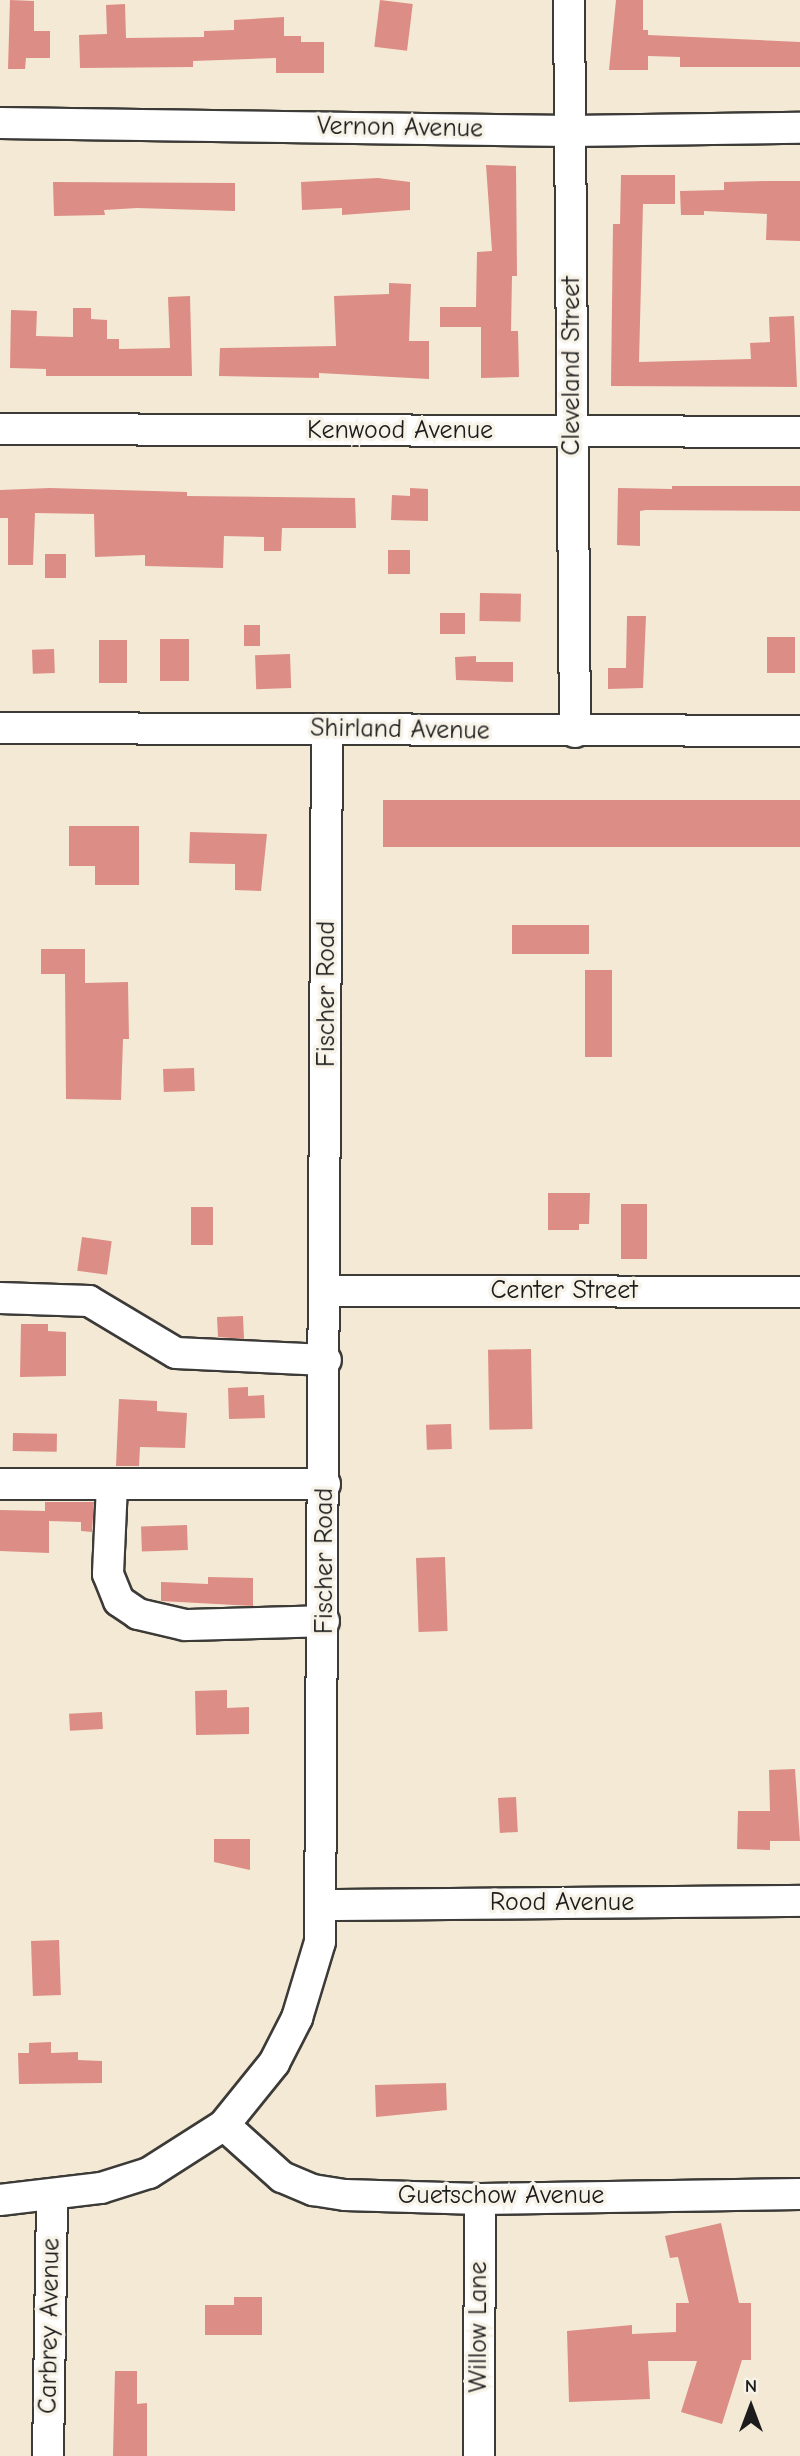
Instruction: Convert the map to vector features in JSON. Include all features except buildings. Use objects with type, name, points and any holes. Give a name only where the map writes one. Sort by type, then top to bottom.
[{"type":"street","name":"Cleveland Street","points":[[569,0],[575,732]]},
{"type":"street","name":"Vernon Avenue","points":[[0,123],[571,131],[800,128]]},
{"type":"street","name":"Kenwood Avenue","points":[[0,429],[800,432]]},
{"type":"street","name":"Shirland Avenue","points":[[0,728],[800,731]]},
{"type":"street","name":"Fischer Road","points":[[0,2200],[52,2196],[149,2173],[224,2125],[274,2063],[297,2018],[320,1942],[324,1905],[327,729]]},
{"type":"street","name":"Center Street","points":[[327,1291],[800,1292]]},
{"type":"street","points":[[0,1298],[89,1301],[176,1353],[326,1360]]},
{"type":"street","points":[[0,1484],[325,1484]]},
{"type":"street","points":[[112,1485],[108,1574],[119,1601],[157,1622],[185,1625],[324,1621]]},
{"type":"street","name":"Rood Avenue","points":[[324,1905],[800,1900]]},
{"type":"street","name":"Guetschow Avenue","points":[[224,2125],[282,2177],[313,2190],[480,2199],[800,2194]]},
{"type":"street","name":"Carbrey Avenue","points":[[48,2456],[52,2196]]},
{"type":"street","name":"Willow Lane","points":[[479,2456],[480,2199]]}]
